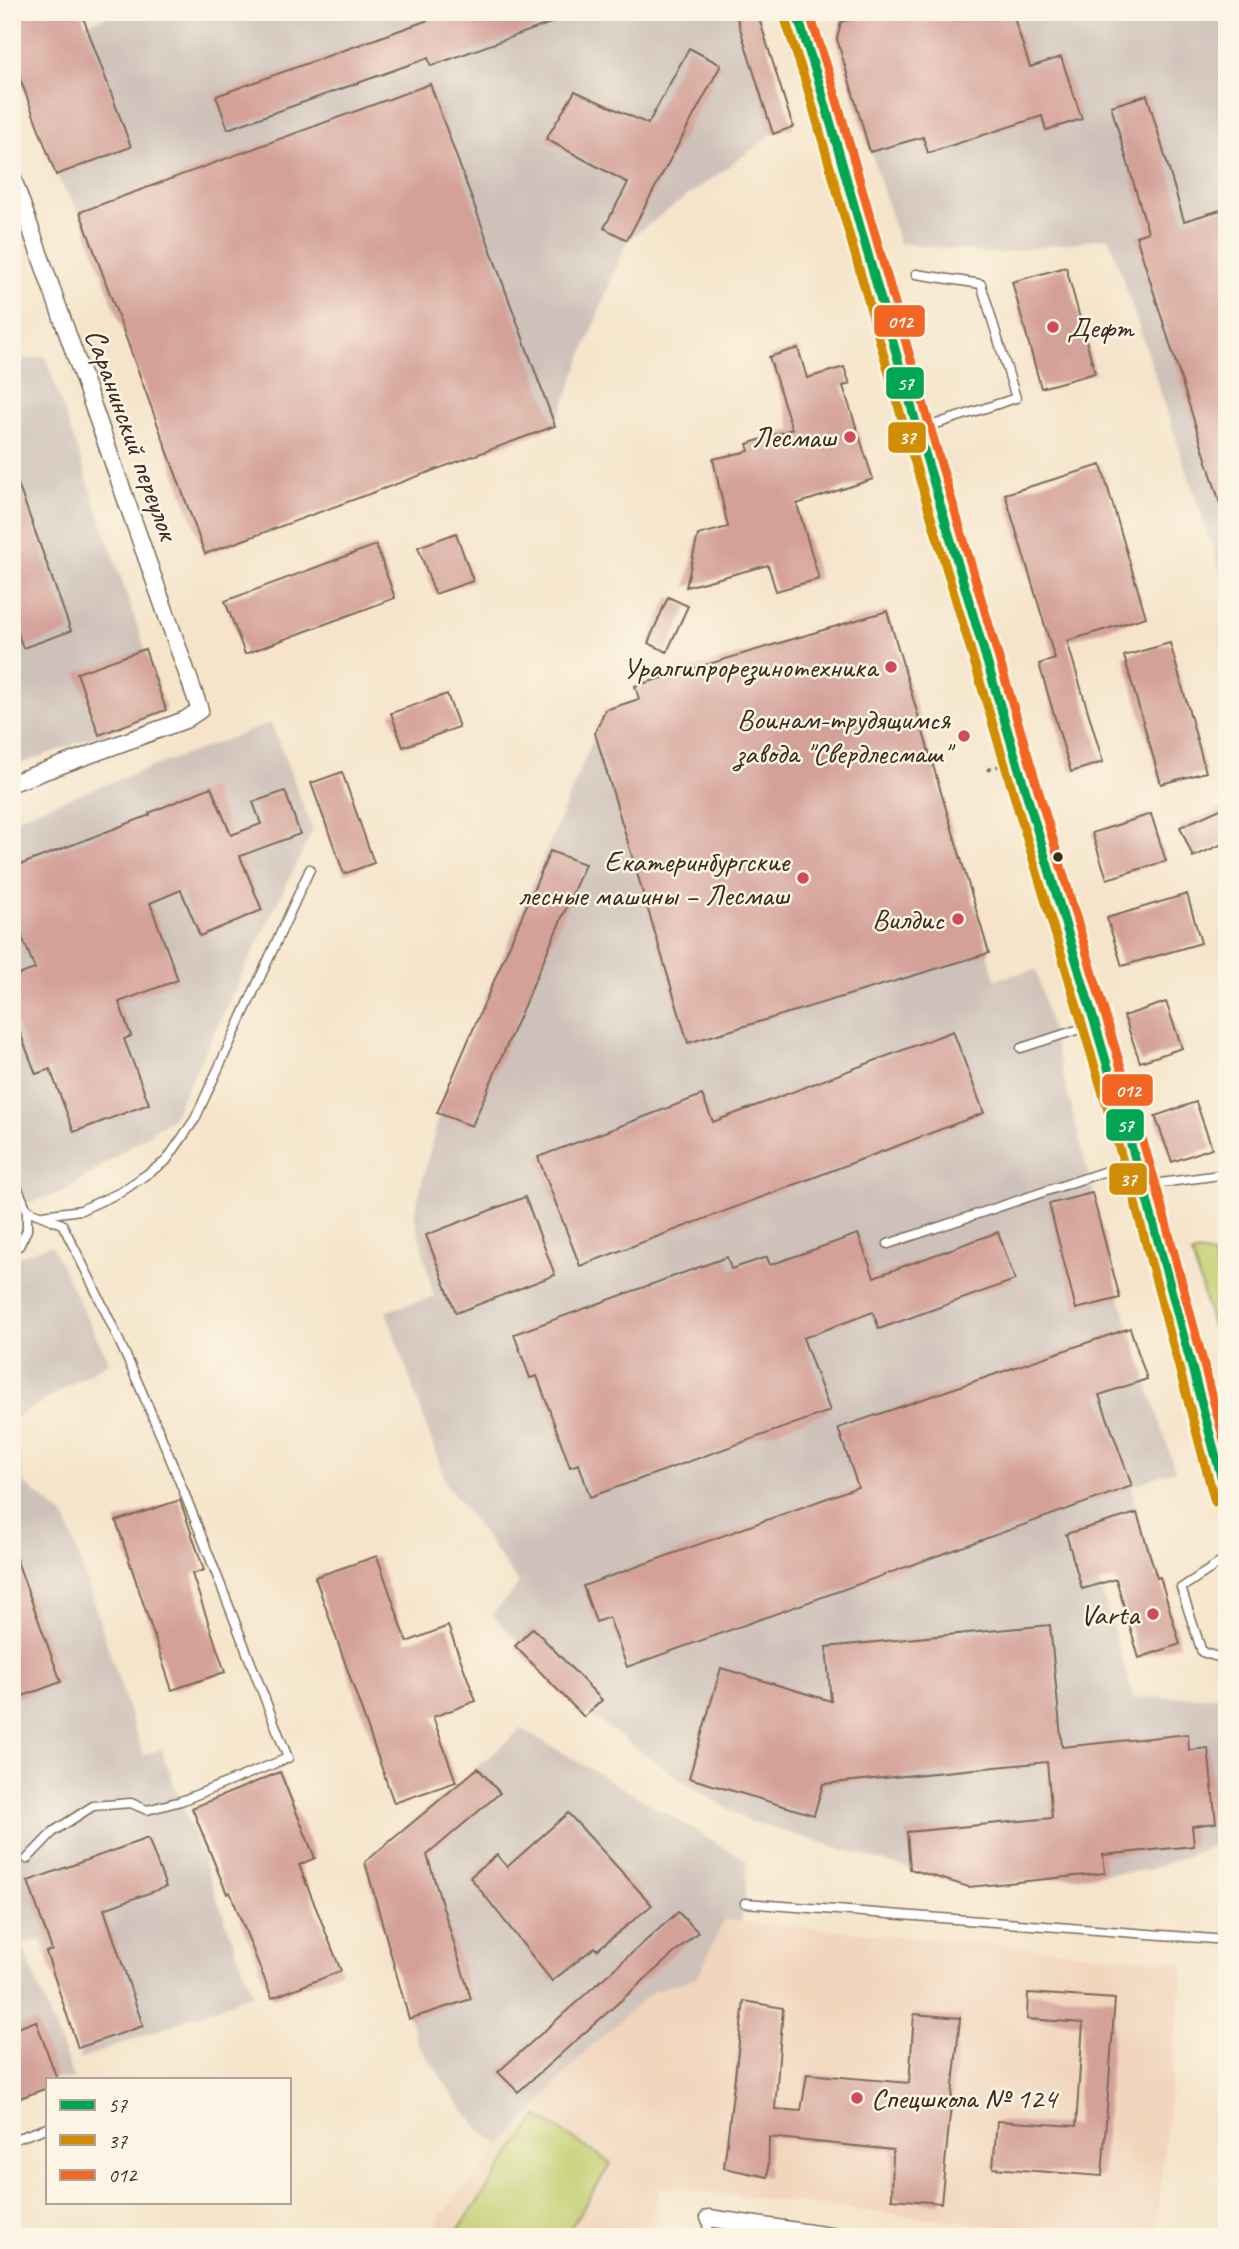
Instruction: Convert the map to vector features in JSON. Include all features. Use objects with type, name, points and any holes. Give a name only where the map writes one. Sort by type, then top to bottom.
[{"type":"main road","points":[[796,12],[1143,1185],[1227,1499]]},
{"type":"street","name":"Саранинский переулок","points":[[12,176],[201,710],[184,720],[12,783]]},
{"type":"street","points":[[709,2218],[837,2237]]},
{"type":"lane","points":[[916,274],[981,284],[1016,398],[918,430]]},
{"type":"lane","points":[[40,1216],[81,1210],[121,1192],[166,1161],[195,1119],[310,869]]},
{"type":"lane","points":[[1021,1048],[1094,1024]]},
{"type":"lane","points":[[888,1244],[1135,1161]]},
{"type":"lane","points":[[1143,1185],[1227,1174]]},
{"type":"lane","points":[[12,1175],[27,1210],[27,1230],[19,1246],[12,1248]]},
{"type":"lane","points":[[27,1210],[62,1224],[80,1259],[158,1428],[288,1758],[181,1801],[147,1810],[131,1803],[93,1806],[54,1831],[27,1858]]},
{"type":"lane","points":[[1227,1558],[1181,1588],[1202,1652],[1227,1660]]},
{"type":"lane","points":[[745,1903],[1227,1940]]},
{"type":"lane","points":[[12,2140],[46,2127]]},
{"type":"lane","points":[[707,2237],[709,2218]]},
{"type":"shaded area","points":[[118,12],[757,12],[773,134],[627,240],[555,426],[205,554],[80,213],[56,175],[12,57],[12,52]]},
{"type":"shaded area","points":[[836,12],[1227,12],[1227,592],[1109,237],[997,254],[899,243],[837,39],[841,22]]},
{"type":"shaded area","points":[[45,356],[166,710],[12,767],[12,361]]},
{"type":"shaded area","points":[[887,611],[995,979],[1036,970],[1120,1298],[1175,1470],[1132,1486],[1137,1513],[1099,1584],[1134,1698],[1215,1696],[1227,1700],[1227,1841],[1149,1870],[969,1887],[746,1820],[683,1781],[579,1707],[492,1614],[519,1583],[447,1485],[386,1311],[434,1297],[414,1214],[443,1099],[605,710],[638,699],[635,686]]},
{"type":"shaded area","points":[[271,723],[313,830],[172,1118],[65,1191],[12,1208],[12,819]]},
{"type":"shaded area","points":[[51,1245],[109,1362],[13,1419],[23,1482],[66,1518],[143,1755],[161,1749],[253,1994],[81,2059],[42,1940],[22,1943],[74,2078],[46,2078],[46,2088],[12,2101],[12,1259]]},
{"type":"shaded area","points":[[522,1729],[747,1861],[745,1903],[741,1922],[724,1920],[698,1977],[653,1991],[588,2049],[501,2146],[481,2130],[457,2101],[417,2042],[365,1862]]},
{"type":"shaded area","name":"Спецшкола № 124","points":[[724,1920],[1184,1962],[1155,2237],[1085,2237],[660,2187],[653,2237],[435,2237],[438,2218],[588,2049],[653,1991],[698,1977]]},
{"type":"green space","points":[[1201,1252],[1212,1255],[1225,1299],[1213,1303],[1218,1315],[1227,1312],[1227,1357],[1221,1358],[1192,1254]]},
{"type":"green space","points":[[538,2116],[611,2163],[565,2237],[453,2237]]},
{"type":"building","points":[[12,12],[81,12],[131,147],[56,175],[12,57]]},
{"type":"building","points":[[429,12],[576,14],[431,66],[428,58],[228,129],[216,96],[431,19]]},
{"type":"building","points":[[735,12],[757,12],[793,127],[773,134]]},
{"type":"building","points":[[874,12],[1012,12],[1030,67],[1061,57],[1082,119],[1046,130],[1042,116],[928,153],[923,137],[870,152],[837,39],[841,22]]},
{"type":"building","points":[[689,48],[721,65],[627,240],[604,228],[628,183],[546,139],[575,91],[648,124]]},
{"type":"building","points":[[430,84],[555,426],[205,554],[80,212]]},
{"type":"building","points":[[1147,95],[1184,221],[1227,208],[1227,516],[1224,516],[1136,236],[1148,232],[1111,106]]},
{"type":"building","name":"Дефт","points":[[1066,267],[1095,373],[1041,388],[1012,282]]},
{"type":"building","points":[[798,348],[807,378],[844,367],[850,384],[843,386],[873,479],[797,504],[819,579],[776,591],[768,565],[686,587],[698,535],[728,527],[713,459],[749,451],[747,444],[792,429],[769,357]]},
{"type":"building","points":[[1101,465],[1146,617],[1067,641],[1103,762],[1071,772],[1039,664],[1055,659],[1005,494]]},
{"type":"building","points":[[12,473],[71,631],[23,648],[12,617]]},
{"type":"building","points":[[456,533],[473,581],[435,594],[418,547]]},
{"type":"building","points":[[376,545],[395,598],[245,654],[225,601]]},
{"type":"building","points":[[668,597],[688,606],[667,652],[648,643]]},
{"type":"building","name":"Екатеринбургские лесные машины – Лесмаш","points":[[887,611],[989,953],[688,1043],[595,733],[605,710],[639,699],[635,686]]},
{"type":"building","points":[[1170,643],[1206,772],[1161,784],[1124,656]]},
{"type":"building","points":[[145,649],[166,710],[99,735],[77,673]]},
{"type":"building","points":[[447,694],[459,727],[403,747],[391,713]]},
{"type":"building","points":[[342,772],[374,863],[344,874],[311,783]]},
{"type":"building","points":[[211,787],[231,835],[261,824],[253,802],[285,791],[300,834],[240,856],[262,910],[200,936],[181,890],[150,903],[178,980],[119,1002],[131,1036],[124,1039],[149,1104],[74,1132],[50,1069],[36,1074],[12,1012],[12,977],[35,969],[12,911],[12,868],[150,815],[149,813]]},
{"type":"building","points":[[1227,806],[1227,842],[1193,857],[1180,827]]},
{"type":"building","points":[[1151,814],[1166,861],[1107,879],[1092,833]]},
{"type":"building","points":[[550,851],[585,864],[472,1126],[437,1113]]},
{"type":"building","points":[[1187,894],[1201,943],[1122,966],[1107,918]]},
{"type":"building","points":[[1166,1002],[1182,1048],[1140,1062],[1124,1016]]},
{"type":"building","points":[[953,1031],[984,1113],[580,1266],[538,1157],[702,1095],[713,1122]]},
{"type":"building","points":[[1196,1102],[1212,1148],[1172,1162],[1155,1116]]},
{"type":"building","points":[[1092,1193],[1120,1298],[1076,1309],[1049,1204]]},
{"type":"building","points":[[525,1197],[555,1275],[456,1313],[426,1235]]},
{"type":"building","points":[[998,1232],[1015,1280],[879,1329],[873,1312],[803,1338],[830,1411],[590,1497],[579,1464],[570,1467],[537,1376],[530,1378],[514,1334],[727,1257],[731,1269],[767,1257],[770,1265],[858,1234],[874,1277]]},
{"type":"building","points":[[1130,1328],[1147,1379],[1099,1395],[1132,1486],[627,1667],[609,1617],[596,1622],[583,1586],[858,1487],[838,1428]]},
{"type":"building","points":[[180,1500],[204,1570],[192,1574],[225,1672],[172,1690],[116,1521]]},
{"type":"building","points":[[1137,1513],[1180,1644],[1139,1658],[1116,1579],[1082,1589],[1066,1534]]},
{"type":"building","points":[[12,1553],[61,1682],[12,1700]]},
{"type":"building","points":[[377,1556],[407,1642],[448,1626],[476,1701],[433,1717],[456,1782],[394,1803],[315,1577]]},
{"type":"building","points":[[1050,1625],[1062,1747],[1188,1734],[1189,1750],[1208,1748],[1216,1823],[1192,1826],[1194,1846],[1103,1855],[1105,1873],[969,1887],[910,1869],[907,1832],[1052,1818],[1047,1762],[823,1784],[814,1815],[689,1778],[721,1668],[831,1701],[826,1647]]},
{"type":"building","points":[[533,1628],[602,1700],[584,1717],[515,1646]]},
{"type":"building","points":[[478,1768],[500,1793],[427,1855],[471,1999],[409,2019],[365,1862]]},
{"type":"building","points":[[280,1772],[315,1858],[299,1865],[341,1971],[272,1998],[230,1892],[227,1894],[192,1808]]},
{"type":"building","points":[[568,1813],[652,1905],[597,1950],[595,1947],[552,1981],[470,1877],[497,1855],[507,1867]]},
{"type":"building","points":[[148,1838],[166,1887],[104,1909],[143,2026],[78,2048],[46,1952],[52,1950],[28,1881]]},
{"type":"building","points":[[678,1912],[698,1932],[518,2092],[498,2072]]},
{"type":"building","points":[[1028,1993],[1115,1999],[1102,2176],[993,2168],[997,2121],[1076,2126],[1083,2023],[1027,2019]]},
{"type":"building","points":[[744,2001],[783,2008],[775,2109],[801,2111],[807,2074],[909,2083],[914,2014],[960,2018],[941,2203],[892,2199],[893,2150],[769,2137],[768,2177],[724,2168]]},
{"type":"building","points":[[36,2021],[57,2078],[46,2078],[46,2088],[12,2101],[12,2030]]},
{"type":"transit line","name":"57","points":[[796,12],[1143,1185],[1227,1498]]},
{"type":"transit line","name":"012","points":[[809,12],[1155,1182],[1227,1451]]},
{"type":"transit line","name":"37","points":[[784,16],[1131,1188],[1215,1502]]},
{"type":"place","name":"Дефт","points":[[1053,327]]},
{"type":"place","name":"Лесмаш","points":[[850,437]]},
{"type":"place","name":"Уралгипрорезинотехника","points":[[891,667]]},
{"type":"place","name":"Воинам-трудящимся завода \"Свердлесмаш\"","points":[[964,736]]},
{"type":"place","name":"Екатеринбургские лесные машины – Лесмаш","points":[[803,878]]},
{"type":"place","name":"Вилдис","points":[[958,919]]},
{"type":"place","name":"Varta","points":[[1153,1614]]},
{"type":"place","name":"Спецшкола № 124","points":[[857,2098]]}]
